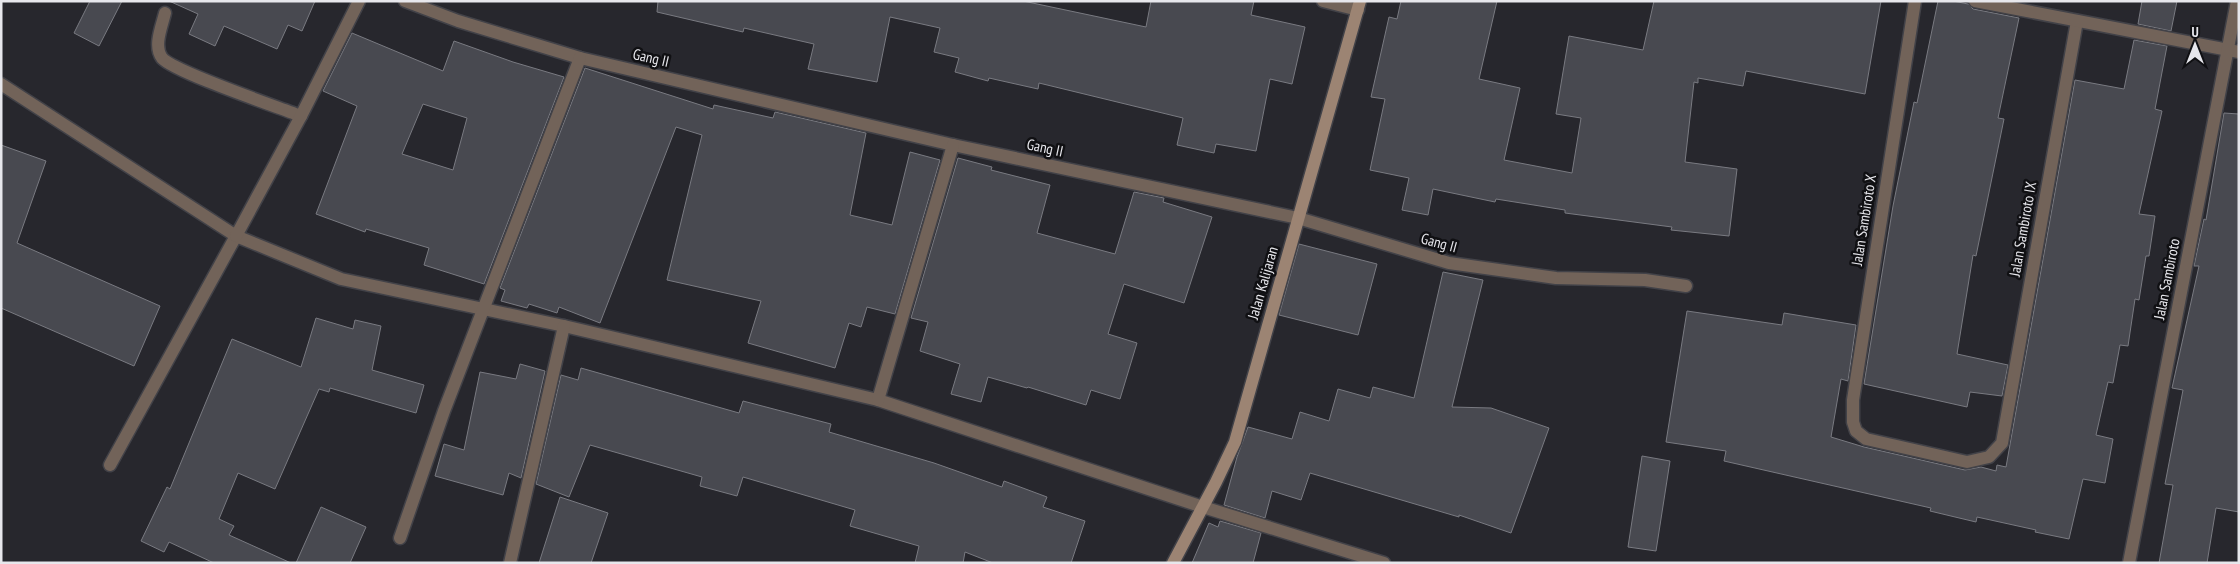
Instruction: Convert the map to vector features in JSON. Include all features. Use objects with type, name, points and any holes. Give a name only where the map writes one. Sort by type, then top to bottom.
[{"type":"street","points":[[110,465],[301,116],[359,1]]},
{"type":"street","name":"Gang II","points":[[405,1],[458,21],[580,58],[953,145],[1298,218],[1449,263],[1556,278],[1645,280],[1686,286]]},
{"type":"street","points":[[1324,1],[1359,6]]},
{"type":"street","name":"Jalan Sambiroto X","points":[[1916,1],[1853,400],[1853,422],[1856,430],[1866,439],[1967,462],[1989,458],[2002,443]]},
{"type":"street","points":[[1975,1],[2234,51]]},
{"type":"street","name":"Jalan Sambiroto","points":[[2129,563],[2234,51],[2237,1]]},
{"type":"street","name":"Jalan Kalijaran","points":[[1173,563],[1235,442],[1359,6]]},
{"type":"street","points":[[166,13],[158,46],[163,58],[184,71],[301,116]]},
{"type":"street","name":"Jalan Sambiroto IX","points":[[2002,443],[2077,21]]},
{"type":"street","points":[[400,538],[444,411],[580,58]]},
{"type":"street","points":[[1,84],[236,236],[341,279],[564,326],[878,400],[1203,507],[1384,563]]},
{"type":"street","points":[[878,400],[953,145]]},
{"type":"street","points":[[510,563],[564,326]]},
{"type":"building","points":[[90,1],[122,1],[99,46],[74,33]]},
{"type":"building","points":[[169,1],[315,1],[302,31],[288,25],[277,49],[224,26],[215,46],[189,34],[198,14]]},
{"type":"building","points":[[658,1],[1023,1],[1146,27],[1151,1],[1254,1],[1251,15],[1305,27],[1292,84],[1270,79],[1256,151],[1216,144],[1214,153],[1177,145],[1183,118],[1039,83],[1038,89],[989,78],[988,81],[955,72],[959,58],[934,52],[940,28],[890,17],[877,82],[808,69],[814,44],[744,28],[743,32],[657,12]]},
{"type":"building","points":[[1401,1],[1497,1],[1479,79],[1520,88],[1504,160],[1572,173],[1581,118],[1556,114],[1569,36],[1643,50],[1654,1],[1881,1],[1865,94],[1746,71],[1743,86],[1698,78],[1698,83],[1694,82],[1685,162],[1737,169],[1729,236],[1671,230],[1672,227],[1565,213],[1565,210],[1496,199],[1495,202],[1433,189],[1428,215],[1402,210],[1409,178],[1370,170],[1385,99],[1371,97],[1389,17],[1397,19]]},
{"type":"building","points":[[1938,1],[1968,4],[1973,9],[2019,18],[1998,118],[2004,119],[1976,256],[1973,255],[1957,354],[2008,365],[2002,396],[1970,392],[1967,407],[1864,384],[1893,206],[1914,102],[1917,103]]},
{"type":"building","points":[[2142,1],[2177,1],[2171,31],[2138,24]]},
{"type":"building","points":[[352,33],[443,71],[454,41],[513,62],[564,77],[484,284],[424,265],[429,248],[366,229],[365,232],[316,214],[357,106],[323,91]],"holes":[[[423,104],[467,118],[453,170],[402,154]]]},
{"type":"building","points":[[2134,40],[2167,46],[2155,109],[2162,111],[2139,214],[2155,216],[2149,256],[2146,256],[2139,300],[2135,299],[2128,346],[2120,345],[2113,383],[2108,382],[2096,435],[2113,439],[2105,483],[2083,479],[2069,539],[1977,517],[1976,522],[1930,511],[1931,508],[1724,461],[1726,451],[1666,442],[1687,311],[1782,325],[1784,313],[1856,325],[1848,381],[1841,379],[1831,437],[1864,447],[1965,470],[1981,467],[1996,471],[1997,465],[2006,467],[2075,80],[2124,89]]},
{"type":"building","points":[[585,68],[713,109],[714,105],[773,118],[775,112],[866,133],[850,215],[892,225],[910,152],[940,160],[895,314],[867,307],[861,327],[849,323],[835,368],[748,343],[761,301],[667,280],[702,135],[676,127],[600,323],[559,307],[557,313],[529,304],[527,308],[501,301],[505,290],[500,288]]},
{"type":"building","points":[[2224,113],[2239,114],[2239,512],[2216,508],[2207,563],[2159,563],[2173,485],[2165,484],[2183,390],[2172,388],[2199,266],[2194,266],[2204,219],[2206,220]]},
{"type":"building","points":[[1,145],[46,161],[17,243],[160,306],[134,366],[1,308]]},
{"type":"building","points":[[958,158],[992,167],[991,170],[1050,185],[1037,233],[1115,254],[1134,192],[1164,198],[1163,202],[1212,217],[1184,303],[1124,284],[1108,334],[1137,343],[1120,399],[1091,390],[1086,405],[988,377],[981,402],[951,394],[960,364],[920,351],[928,322],[911,318]]},
{"type":"building","points":[[1299,244],[1377,264],[1358,335],[1279,315]]},
{"type":"building","points":[[1443,272],[1483,280],[1452,407],[1491,408],[1549,428],[1511,533],[1459,515],[1459,517],[1310,473],[1301,500],[1272,491],[1265,518],[1224,505],[1237,457],[1248,427],[1292,439],[1300,412],[1329,421],[1338,389],[1370,398],[1373,387],[1414,398]]},
{"type":"building","points":[[316,318],[353,329],[355,320],[381,326],[372,370],[424,385],[416,413],[330,388],[329,392],[319,389],[275,489],[238,473],[219,519],[234,526],[229,535],[291,563],[214,563],[169,542],[164,552],[141,541],[167,487],[170,489],[232,339],[301,367]]},
{"type":"building","points":[[520,364],[545,371],[521,478],[509,473],[503,495],[435,476],[444,444],[464,450],[480,372],[516,379]]},
{"type":"building","points":[[581,368],[739,413],[743,401],[831,424],[829,432],[934,463],[1002,487],[1004,481],[1047,497],[1043,507],[1085,521],[1071,563],[993,563],[965,552],[963,563],[915,563],[919,546],[850,526],[855,510],[743,477],[737,496],[700,486],[702,477],[590,445],[569,497],[536,484],[561,375],[578,380]]},
{"type":"building","points":[[1642,456],[1670,461],[1656,551],[1628,547]]},
{"type":"building","points":[[560,497],[608,513],[591,563],[539,563]]},
{"type":"building","points":[[321,507],[366,527],[350,563],[296,563]]},
{"type":"building","points":[[1220,521],[1261,533],[1253,563],[1192,563],[1209,523],[1218,527]]}]
